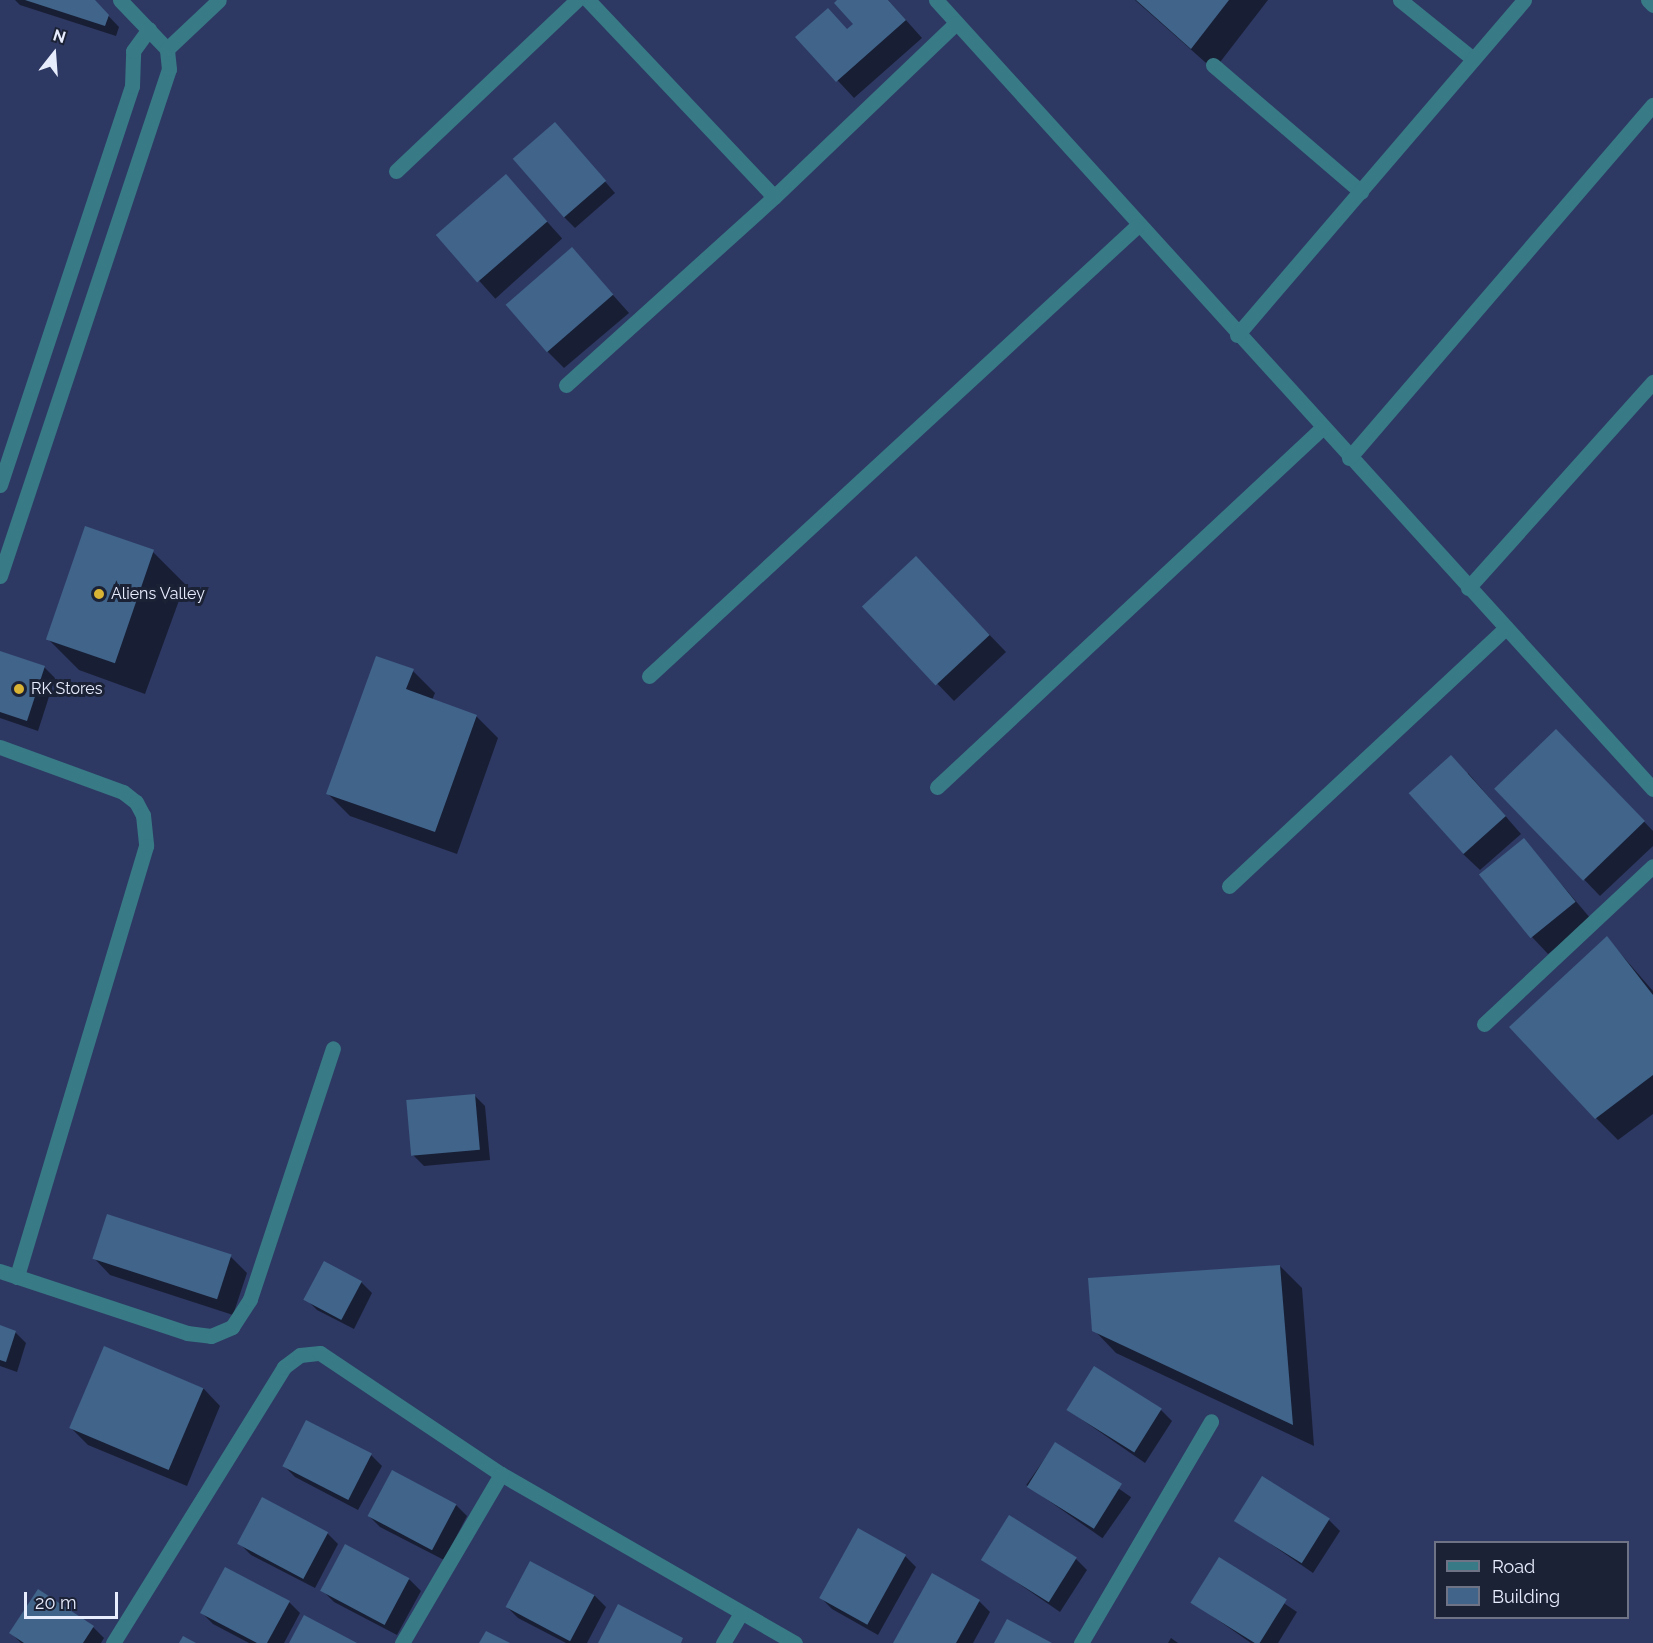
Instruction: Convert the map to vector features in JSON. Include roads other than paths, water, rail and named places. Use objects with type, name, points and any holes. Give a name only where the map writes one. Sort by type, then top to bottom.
[{"type":"street","points":[[0,576],[159,90],[169,69],[168,49],[120,0]]},
{"type":"street","points":[[168,49],[219,0]]},
{"type":"street","points":[[396,171],[577,0]]},
{"type":"street","points":[[588,0],[774,197]]},
{"type":"street","points":[[936,0],[1137,226],[1653,789]]},
{"type":"street","points":[[1400,0],[1473,59]]},
{"type":"street","points":[[1237,336],[1524,0]]},
{"type":"street","points":[[1648,0],[1653,5]]},
{"type":"street","points":[[566,385],[774,197],[956,23]]},
{"type":"street","points":[[0,485],[132,86],[133,51],[149,29]]},
{"type":"street","points":[[1213,65],[1361,192]]},
{"type":"street","points":[[132,86],[159,90]]},
{"type":"street","points":[[1349,458],[1653,105]]},
{"type":"street","points":[[649,676],[1137,226]]},
{"type":"street","points":[[1468,588],[1653,382]]},
{"type":"street","points":[[937,787],[1322,428]]},
{"type":"street","points":[[1229,886],[1505,629]]},
{"type":"street","points":[[0,747],[123,792],[136,802],[143,815],[146,846],[17,1277]]},
{"type":"street","points":[[1484,1024],[1653,866]]},
{"type":"street","points":[[0,1271],[186,1333],[211,1336],[232,1327],[250,1299],[333,1048]]},
{"type":"street","points":[[113,1643],[284,1367],[300,1355],[320,1353],[337,1362],[501,1474],[795,1643]]},
{"type":"street","points":[[1081,1643],[1211,1421]]},
{"type":"street","points":[[402,1643],[501,1474]]},
{"type":"street","points":[[723,1643],[741,1613]]},
{"type":"place","name":"Aliens Valley","points":[[99,594]]},
{"type":"place","name":"RK Stores","points":[[19,689]]}]
